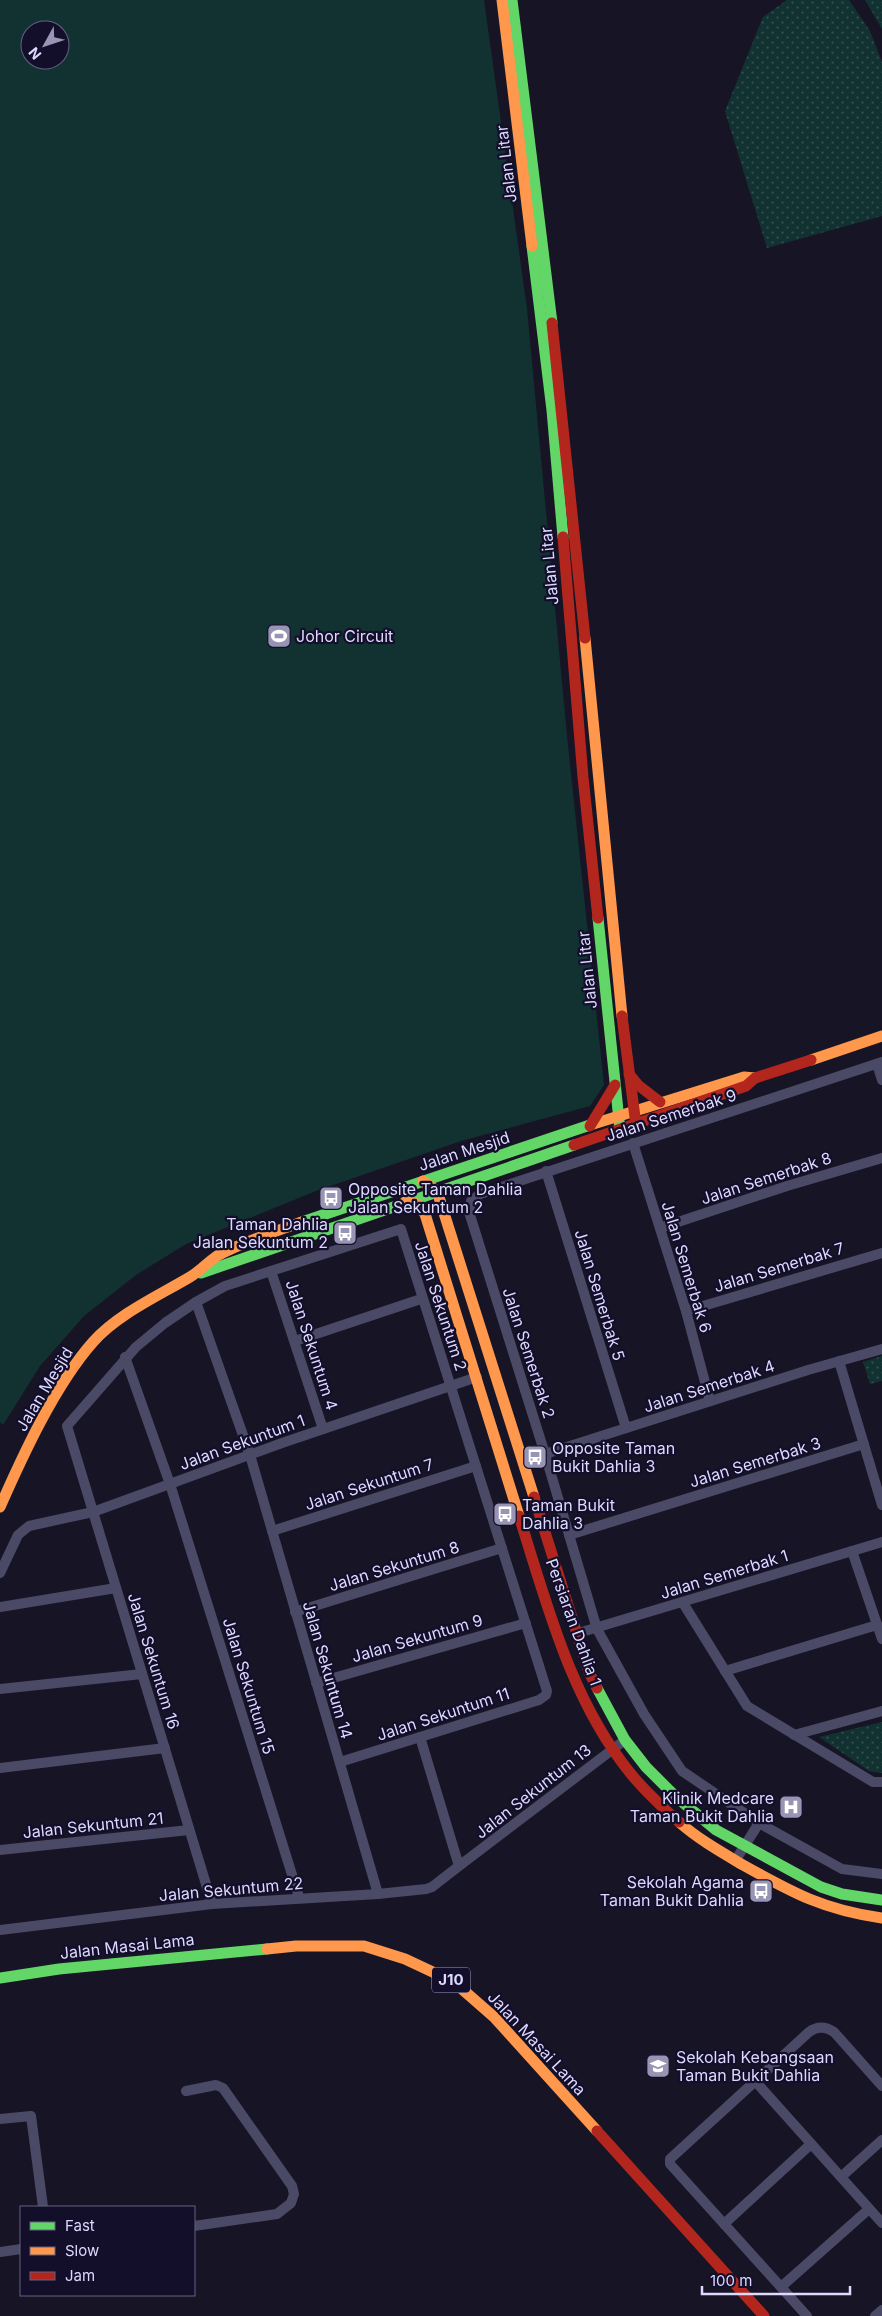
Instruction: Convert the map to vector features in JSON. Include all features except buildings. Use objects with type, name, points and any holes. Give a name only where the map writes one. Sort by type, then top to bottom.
[{"type":"main road","name":"Jalan Litar","points":[[502,0],[552,410],[583,777],[620,1130]]},
{"type":"main road","name":"Jalan Litar","points":[[512,0],[561,399],[628,1073],[636,1125]]},
{"type":"main road","name":"Jalan Mesjid","points":[[191,1276],[636,1125],[746,1086],[755,1078],[882,1036]]},
{"type":"main road","points":[[628,1073],[638,1085],[660,1102]]},
{"type":"main road","name":"Jalan Mesjid","points":[[0,1508],[22,1460],[57,1395],[75,1365],[94,1341],[152,1297],[191,1276],[218,1256],[282,1229],[660,1102],[744,1077],[755,1078]]},
{"type":"main road","points":[[590,1126],[615,1085]]},
{"type":"main road","points":[[423,1182],[437,1191]]},
{"type":"main road","name":"Persiaran Dahlia 1","points":[[437,1191],[575,1634],[589,1672],[625,1740],[646,1767],[675,1796],[716,1830],[744,1847],[822,1887],[842,1894],[882,1900]]},
{"type":"main road","name":"Persiaran Dahlia 1","points":[[405,1202],[417,1204],[422,1208],[477,1377],[554,1627],[576,1682],[611,1749],[651,1799],[695,1836],[735,1861],[813,1902],[837,1910],[882,1918]]},
{"type":"main road","points":[[428,1229],[436,1216],[439,1216],[448,1223]]},
{"type":"main road","name":"Jalan Masai Lama","points":[[0,1978],[59,1969],[296,1946],[364,1946],[405,1959],[454,1982],[494,2018],[764,2316]]},
{"type":"street","points":[[879,1063],[882,1080]]},
{"type":"street","name":"Jalan Semerbak 9","points":[[471,1201],[480,1194],[546,1171],[879,1063]]},
{"type":"street","name":"Jalan Semerbak 6","points":[[633,1143],[686,1311],[710,1401]]},
{"type":"street","name":"Jalan Semerbak 8","points":[[660,1228],[787,1186],[882,1158]]},
{"type":"street","name":"Jalan Semerbak 5","points":[[546,1171],[626,1428]]},
{"type":"street","name":"Jalan Semerbak 2","points":[[471,1201],[469,1212],[546,1454],[597,1629],[644,1714],[682,1771],[759,1823],[842,1869],[882,1874]]},
{"type":"street","name":"Jalan Sekuntum 2","points":[[67,1426],[126,1358],[165,1323],[196,1302],[226,1286],[401,1229],[547,1691],[543,1698],[526,1703]]},
{"type":"street","name":"Jalan Semerbak 7","points":[[686,1311],[882,1253]]},
{"type":"street","name":"Jalan Sekuntum 4","points":[[272,1271],[323,1429]]},
{"type":"street","points":[[295,1341],[418,1300]]},
{"type":"street","name":"Jalan Sekuntum 14","points":[[196,1302],[250,1455],[378,1894]]},
{"type":"street","name":"Jalan Semerbak 4","points":[[546,1454],[882,1348]]},
{"type":"street","name":"Jalan Sekuntum 15","points":[[126,1358],[170,1484],[299,1897]]},
{"type":"street","points":[[839,1361],[882,1505]]},
{"type":"street","name":"Jalan Sekuntum 1","points":[[0,1573],[18,1535],[30,1526],[93,1512],[323,1429],[477,1377]]},
{"type":"street","name":"Jalan Sekuntum 16","points":[[67,1426],[165,1748],[176,1791],[190,1830],[212,1904]]},
{"type":"street","name":"Jalan Semerbak 3","points":[[569,1535],[864,1444]]},
{"type":"street","name":"Jalan Sekuntum 7","points":[[272,1531],[476,1466]]},
{"type":"street","name":"Jalan Semerbak 1","points":[[575,1634],[597,1629],[882,1542]]},
{"type":"street","name":"Jalan Sekuntum 8","points":[[295,1612],[502,1548]]},
{"type":"street","points":[[852,1551],[882,1638]]},
{"type":"street","points":[[0,1607],[116,1588]]},
{"type":"street","points":[[683,1603],[747,1706],[873,1782],[882,1782]]},
{"type":"street","name":"Jalan Sekuntum 9","points":[[316,1683],[526,1622]]},
{"type":"street","points":[[725,1671],[878,1625]]},
{"type":"street","points":[[0,1689],[142,1674]]},
{"type":"street","name":"Jalan Sekuntum 11","points":[[340,1762],[526,1703]]},
{"type":"street","points":[[794,1735],[882,1711]]},
{"type":"street","points":[[420,1737],[459,1866]]},
{"type":"street","name":"Jalan Sekuntum 13","points":[[459,1866],[625,1740]]},
{"type":"street","points":[[0,1768],[165,1748]]},
{"type":"street","points":[[735,1861],[759,1823]]},
{"type":"street","name":"Jalan Sekuntum 21","points":[[0,1850],[190,1830]]},
{"type":"street","name":"Jalan Sekuntum 22","points":[[0,1930],[212,1904],[299,1897],[378,1894],[426,1889],[459,1866]]},
{"type":"street","points":[[807,2316],[670,2164],[670,2158],[809,2032],[823,2027],[834,2032],[882,2086]]},
{"type":"street","points":[[755,2081],[882,2223]]},
{"type":"street","points":[[186,2091],[216,2085],[223,2088],[292,2186],[294,2194],[289,2206],[274,2215],[195,2226]]},
{"type":"street","points":[[0,2119],[31,2116],[43,2206]]},
{"type":"street","points":[[841,2177],[882,2140]]},
{"type":"street","points":[[724,2224],[811,2144]]},
{"type":"street","points":[[781,2287],[869,2208]]},
{"type":"street","points":[[0,2252],[20,2249]]},
{"type":"street","points":[[875,2316],[882,2310]]},
{"type":"green space","name":"Johor Circuit","points":[[0,0],[484,0],[527,309],[567,736],[604,1085],[590,1106],[461,1141],[316,1191],[186,1244],[136,1275],[84,1316],[40,1366],[3,1425],[0,1422]]},
{"type":"green space","points":[[787,0],[849,0],[870,31],[882,62],[882,216],[767,248],[725,111],[763,17]]},
{"type":"green space","points":[[865,0],[882,0],[882,29]]},
{"type":"green space","points":[[882,1356],[882,1381],[870,1384],[863,1362]]},
{"type":"green space","points":[[882,1722],[882,1773],[869,1771],[819,1737]]},
{"type":"traffic: fast","points":[[512,0],[552,323]]},
{"type":"traffic: fast","points":[[532,246],[552,410],[563,537]]},
{"type":"traffic: fast","points":[[598,918],[620,1130]]},
{"type":"traffic: fast","points":[[302,1222],[590,1125]]},
{"type":"traffic: fast","points":[[201,1273],[574,1145]]},
{"type":"traffic: fast","points":[[597,1688],[625,1740],[646,1767],[675,1796],[716,1830],[821,1887],[842,1894],[882,1900]]},
{"type":"traffic: fast","points":[[0,1978],[59,1969],[267,1949]]},
{"type":"traffic: slow","points":[[502,0],[532,246]]},
{"type":"traffic: slow","points":[[585,638],[622,1016]]},
{"type":"traffic: slow","points":[[811,1060],[882,1036]]},
{"type":"traffic: slow","points":[[590,1125],[744,1077],[755,1078]]},
{"type":"traffic: slow","points":[[423,1181],[437,1191],[534,1497]]},
{"type":"traffic: slow","points":[[405,1202],[417,1204],[425,1214],[519,1516]]},
{"type":"traffic: slow","points":[[0,1507],[53,1399],[79,1359],[103,1332],[126,1314],[194,1275],[226,1251],[302,1222]]},
{"type":"traffic: slow","points":[[679,1822],[718,1850],[794,1892],[826,1905],[861,1915],[882,1918]]},
{"type":"traffic: slow","points":[[267,1949],[296,1946],[364,1946],[405,1959],[454,1982],[494,2017],[597,2131]]},
{"type":"traffic: jam","points":[[552,323],[585,638]]},
{"type":"traffic: jam","points":[[563,537],[583,777],[598,918]]},
{"type":"traffic: jam","points":[[622,1016],[636,1125]]},
{"type":"traffic: jam","points":[[574,1145],[746,1086],[755,1078],[811,1060]]},
{"type":"traffic: jam","points":[[629,1074],[638,1085],[660,1102]]},
{"type":"traffic: jam","points":[[590,1126],[615,1085]]},
{"type":"traffic: jam","points":[[534,1497],[589,1672],[597,1688]]},
{"type":"traffic: jam","points":[[519,1516],[563,1651],[592,1715],[610,1746],[631,1774],[679,1822]]},
{"type":"traffic: jam","points":[[597,2131],[764,2316]]},
{"type":"place","name":"Johor Circuit","points":[[279,636]]},
{"type":"place","name":"Opposite Taman Dahlia Jalan Sekuntum 2","points":[[331,1198]]},
{"type":"place","name":"Taman Dahlia Jalan Sekuntum 2","points":[[345,1233]]},
{"type":"place","name":"Opposite Taman Bukit Dahlia 3","points":[[535,1457]]},
{"type":"place","name":"Taman Bukit Dahlia 3","points":[[505,1514]]},
{"type":"place","name":"Klinik Medcare Taman Bukit Dahlia","points":[[791,1807]]},
{"type":"place","name":"Sekolah Agama Taman Bukit Dahlia","points":[[761,1891]]},
{"type":"place","name":"Sekolah Kebangsaan Taman Bukit Dahlia","points":[[658,2066]]}]
